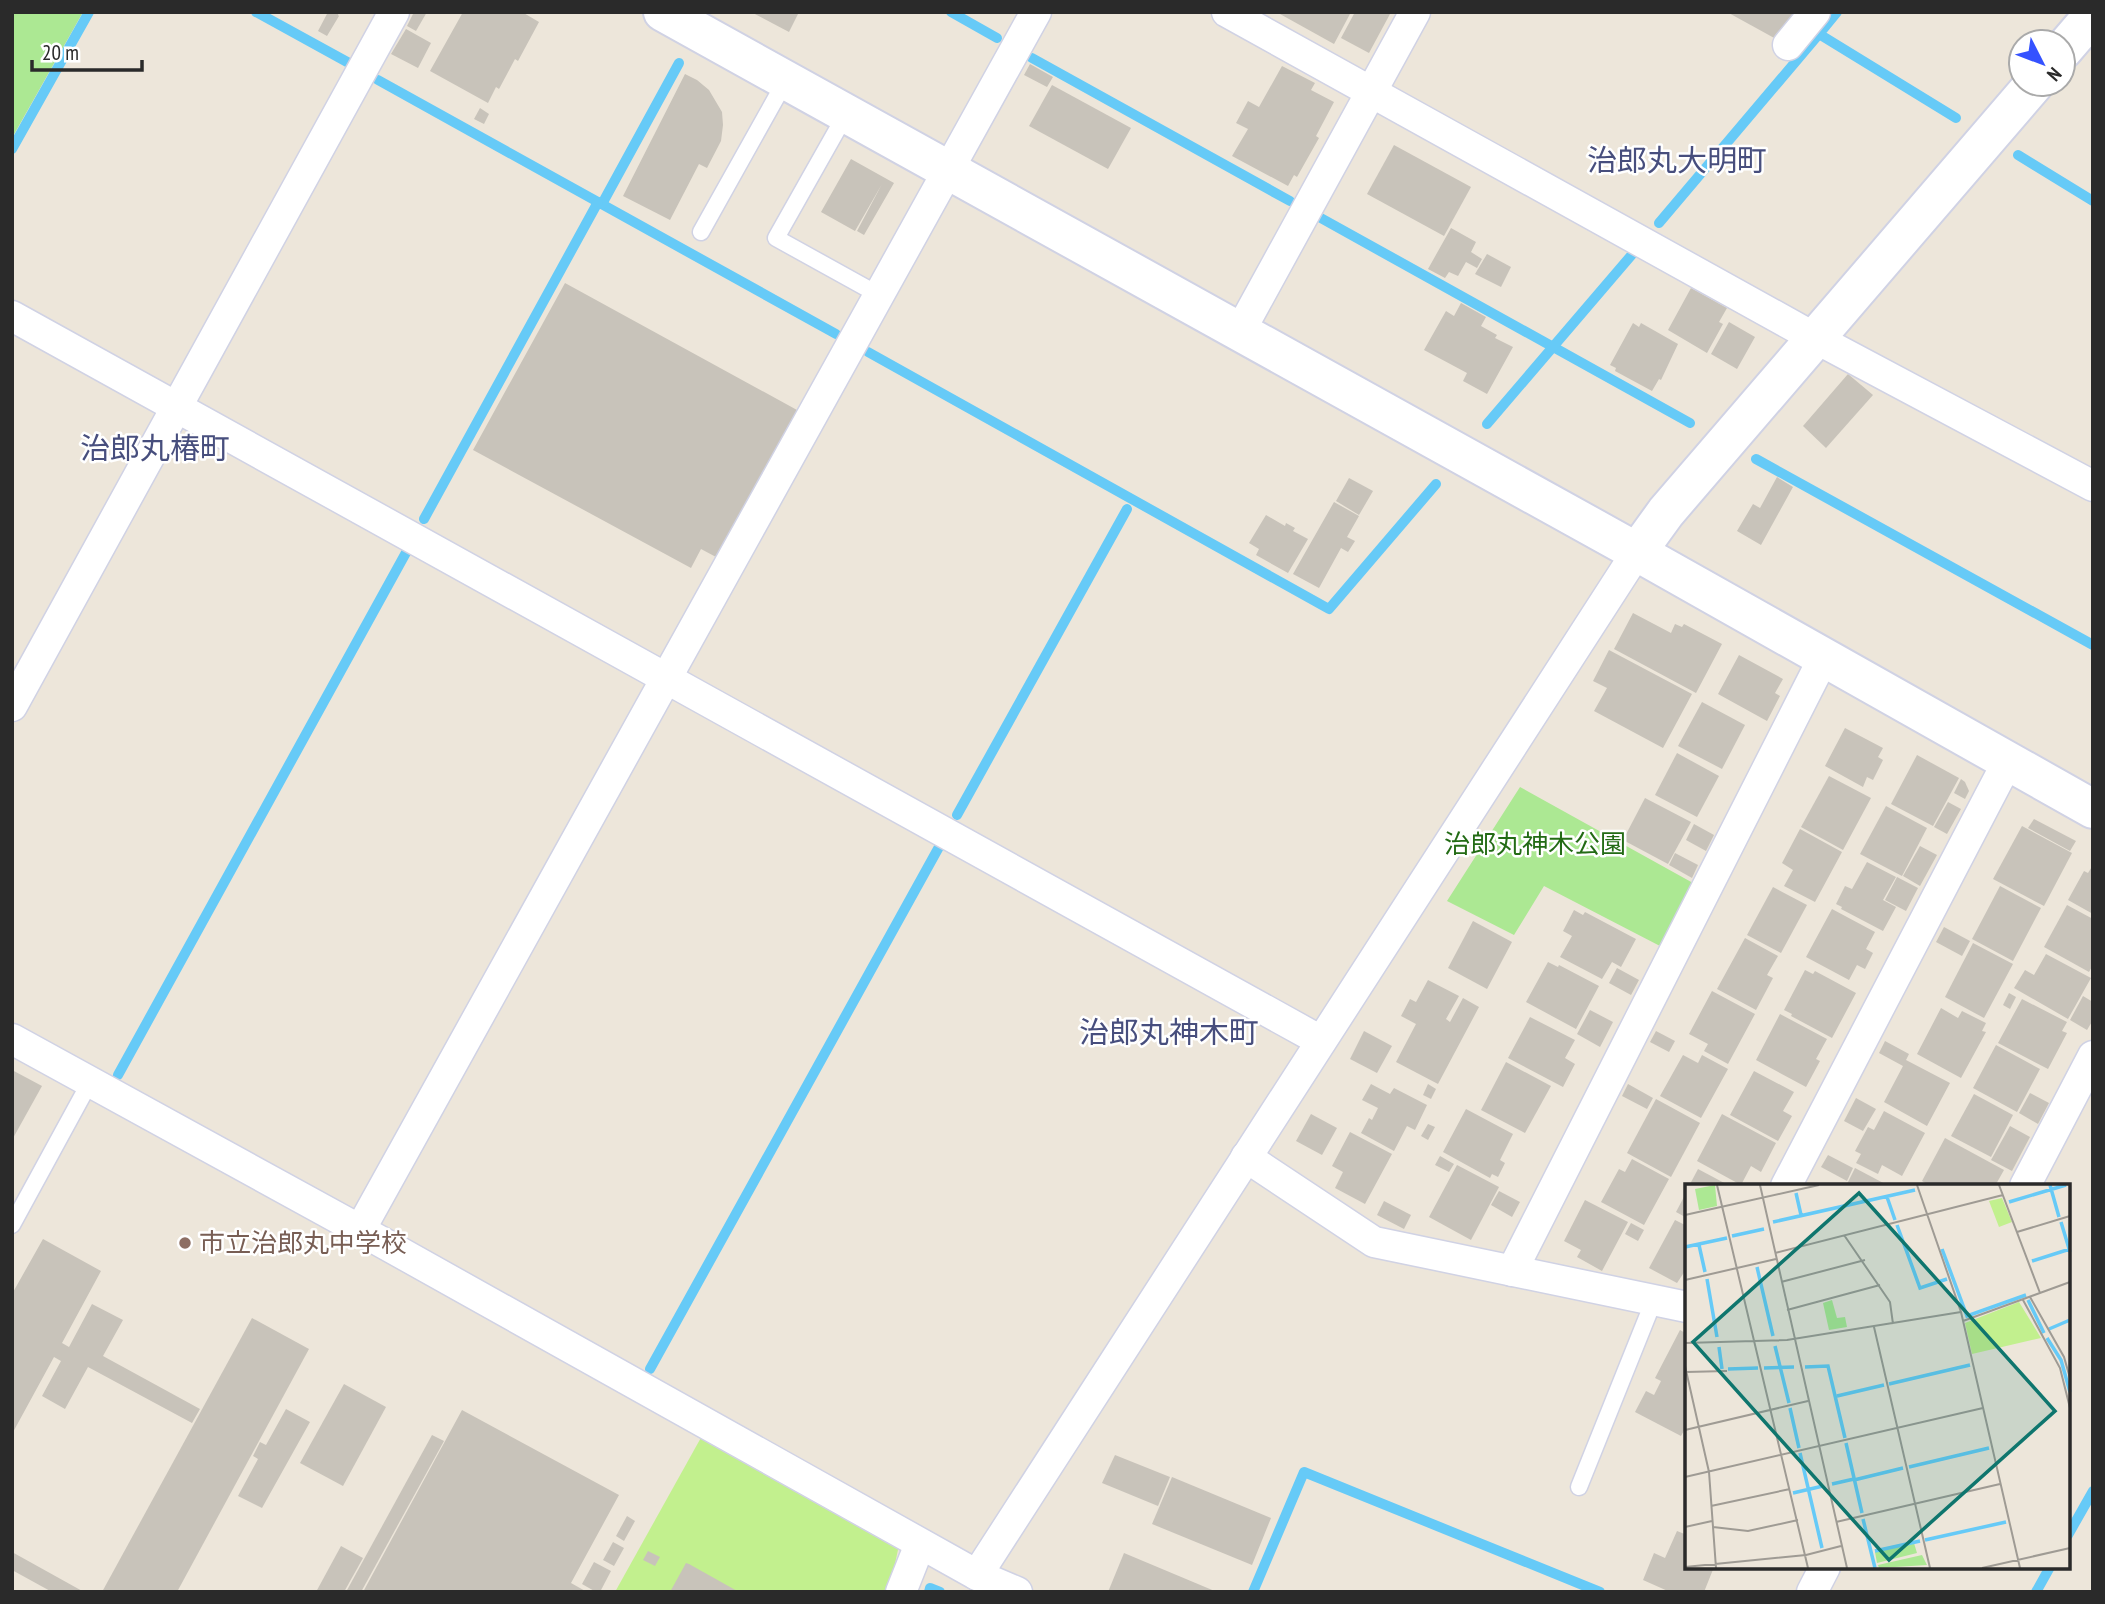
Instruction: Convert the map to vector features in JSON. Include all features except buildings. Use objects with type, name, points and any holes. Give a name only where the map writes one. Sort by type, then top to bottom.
[{"type":"street","points":[[12,706],[394,12]]},
{"type":"street","points":[[663,12],[1637,552],[2093,809]]},
{"type":"street","points":[[360,1230],[1036,12]]},
{"type":"street","points":[[1227,12],[1815,338],[2093,486]]},
{"type":"street","points":[[1239,333],[1415,12]]},
{"type":"street","points":[[1788,44],[1815,12]]},
{"type":"street","points":[[2077,34],[2093,15]]},
{"type":"street","points":[[977,1575],[1637,552],[1666,512],[2022,98]]},
{"type":"street","points":[[12,316],[1321,1041]]},
{"type":"street","points":[[1512,1271],[1824,657]]},
{"type":"street","points":[[1787,1184],[2008,761]]},
{"type":"street","points":[[12,1039],[360,1230],[920,1544],[977,1575],[1017,1592]]},
{"type":"street","points":[[2026,1184],[2093,1056]]},
{"type":"street","points":[[1246,1157],[1374,1242],[1685,1307]]},
{"type":"street","points":[[901,1592],[920,1544]]},
{"type":"street","points":[[1812,1592],[1824,1569]]},
{"type":"lane","points":[[701,232],[786,80]]},
{"type":"lane","points":[[846,114],[776,237],[879,295]]},
{"type":"lane","points":[[12,1225],[90,1082]]},
{"type":"lane","points":[[1579,1487],[1654,1300]]},
{"type":"green space","points":[[12,12],[83,12],[12,138]]},
{"type":"green space","name":"治郎丸神木公園","points":[[1520,787],[1693,883],[1660,946],[1544,886],[1514,935],[1447,901]]},
{"type":"green space","points":[[703,1434],[899,1545],[887,1592],[615,1592]]},
{"type":"waterway","points":[[12,149],[89,12]]},
{"type":"waterway","points":[[256,12],[349,63]]},
{"type":"waterway","points":[[951,12],[997,38]]},
{"type":"waterway","points":[[1837,12],[1819,34],[1956,118]]},
{"type":"waterway","points":[[1659,223],[1819,34]]},
{"type":"waterway","points":[[1032,58],[1290,201]]},
{"type":"waterway","points":[[602,204],[679,63]]},
{"type":"waterway","points":[[378,80],[836,334]]},
{"type":"waterway","points":[[2018,155],[2093,201]]},
{"type":"waterway","points":[[424,519],[598,202]]},
{"type":"waterway","points":[[1319,217],[1690,423]]},
{"type":"waterway","points":[[1487,424],[1635,251]]},
{"type":"waterway","points":[[868,352],[1329,609],[1436,484]]},
{"type":"waterway","points":[[1756,459],[2093,645]]},
{"type":"waterway","points":[[957,815],[1127,509]]},
{"type":"waterway","points":[[118,1075],[408,549]]},
{"type":"waterway","points":[[650,1369],[939,847]]},
{"type":"waterway","points":[[1253,1592],[1304,1472],[1600,1592]]},
{"type":"waterway","points":[[2070,1531],[2093,1491]]},
{"type":"waterway","points":[[2036,1592],[2049,1569]]},
{"type":"waterway","points":[[929,1592],[930,1588],[940,1592]]},
{"type":"place","name":"市立治郎丸中学校","points":[[185,1243]]},
{"type":"district","name":"治郎丸大明町","points":[[1677,161]]},
{"type":"district","name":"治郎丸椿町","points":[[155,449]]},
{"type":"district","name":"治郎丸神木町","points":[[1169,1033]]}]
